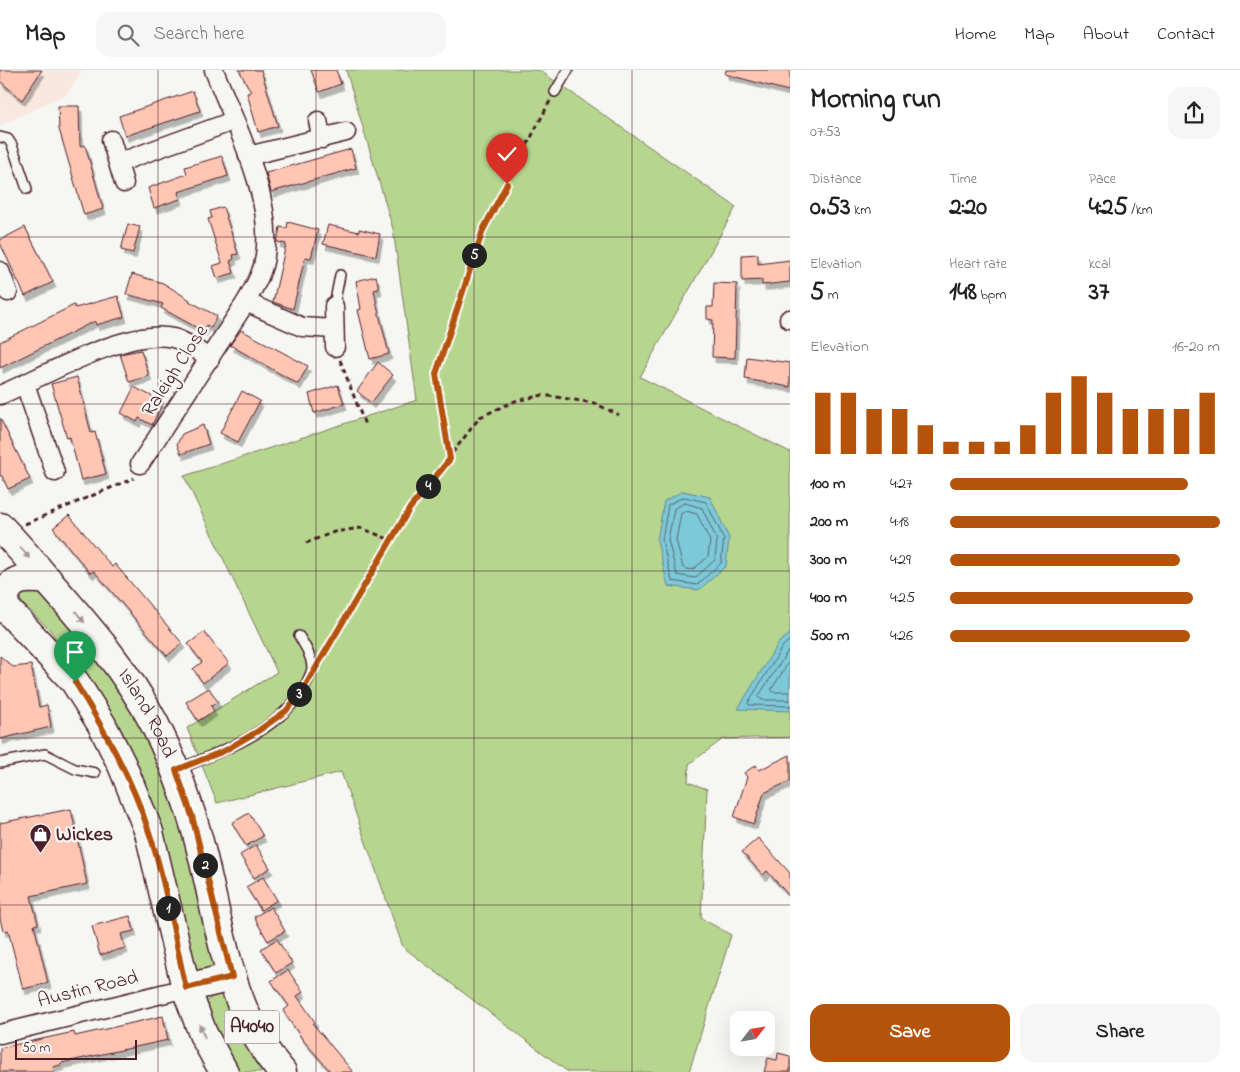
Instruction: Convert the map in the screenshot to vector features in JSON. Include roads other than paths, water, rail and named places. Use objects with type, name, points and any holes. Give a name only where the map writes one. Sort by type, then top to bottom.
[{"type":"main road","name":"Island Road","points":[[8,527],[128,680],[154,722],[176,770],[192,816],[232,977],[255,1034],[282,1072]]},
{"type":"main road","points":[[1,605],[5,591],[12,582],[34,578],[48,580]]},
{"type":"main road","name":"A4040","points":[[1,605],[75,682],[102,725],[122,765],[149,832],[186,988],[203,1034],[224,1072]]},
{"type":"main road","points":[[186,988],[232,977]]},
{"type":"street","name":"Raleigh Close","points":[[140,464],[246,302],[258,280],[265,256],[265,227],[260,192],[214,70]]},
{"type":"street","points":[[118,163],[234,121]]},
{"type":"street","points":[[318,121],[322,139]]},
{"type":"street","points":[[248,156],[346,132]]},
{"type":"street","points":[[111,140],[124,183]]},
{"type":"street","points":[[246,302],[302,327],[334,328]]},
{"type":"street","points":[[334,306],[335,347]]},
{"type":"street","points":[[0,394],[115,344],[150,338],[174,338],[210,358]]},
{"type":"street","points":[[25,384],[55,472]]},
{"type":"street","name":"Austin Road","points":[[0,1034],[186,988]]},
{"type":"lane","points":[[555,92],[568,70]]},
{"type":"lane","points":[[0,137],[8,140],[12,145],[27,189]]},
{"type":"lane","points":[[334,306],[340,275]]},
{"type":"lane","points":[[176,770],[224,751],[286,711],[304,688],[313,670],[310,654],[298,636]]},
{"type":"lane","points":[[0,763],[46,754],[75,769],[95,773]]},
{"type":"water","points":[[683,491],[710,497],[729,538],[726,566],[699,590],[668,586],[657,541],[664,501]]},
{"type":"water","points":[[790,634],[790,711],[738,709],[779,642]]},
{"type":"place","name":"Wickes","points":[[40,854]]}]
